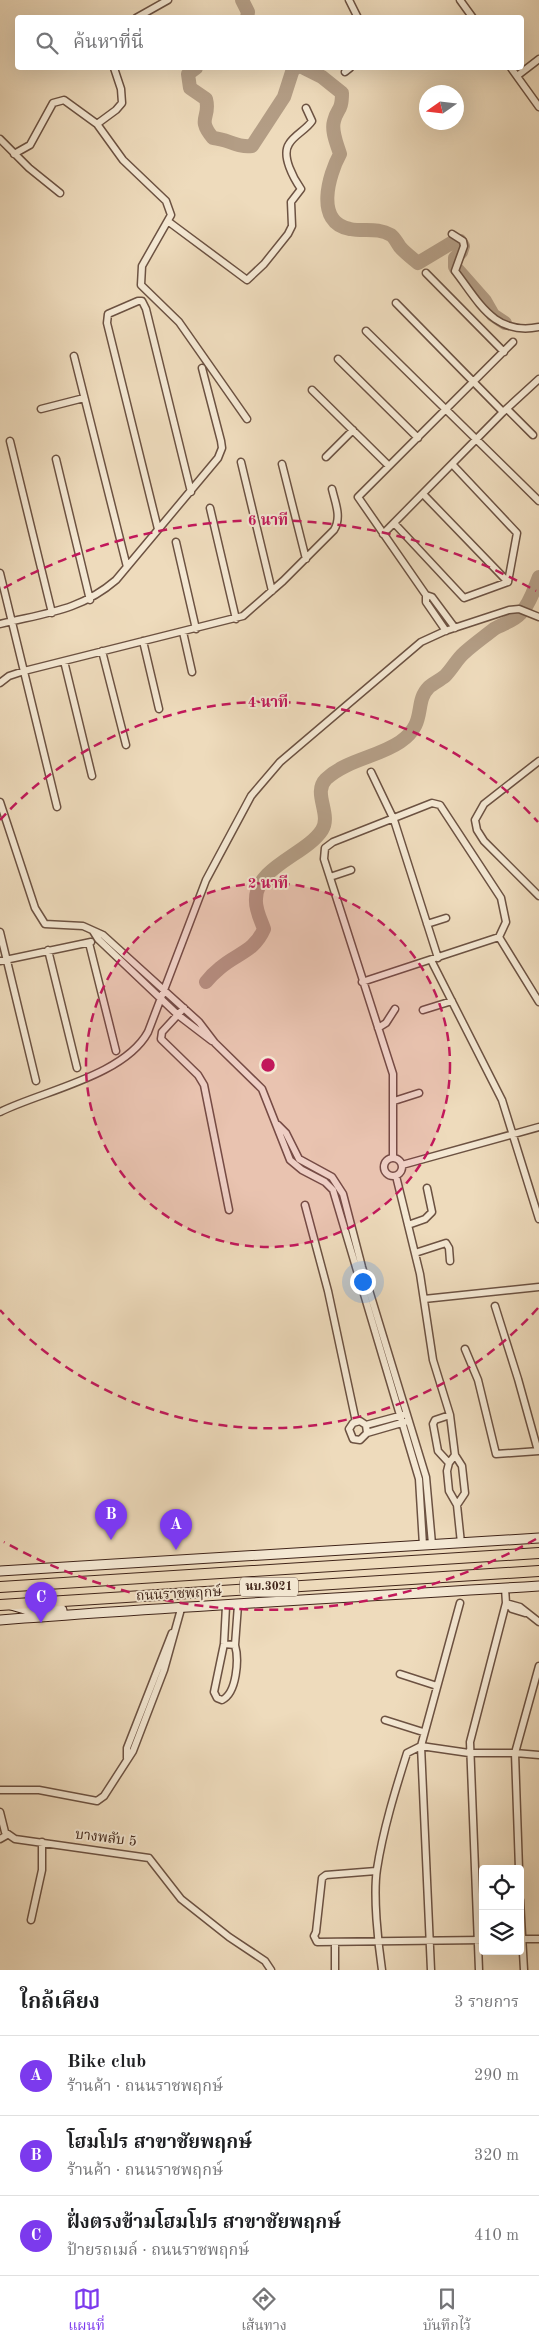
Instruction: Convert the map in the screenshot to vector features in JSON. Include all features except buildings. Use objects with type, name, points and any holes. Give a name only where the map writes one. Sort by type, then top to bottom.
[{"type":"main road","points":[[0,1571],[539,1538]]},
{"type":"main road","name":"ถนนราชพฤกษ์","points":[[0,1587],[539,1553]]},
{"type":"main road","name":"ถนนราชพฤกษ์","points":[[4,1604],[539,1571]]},
{"type":"main road","name":"ถนนราชพฤกษ์","points":[[0,1620],[110,1611],[180,1609],[539,1586]]},
{"type":"main road","points":[[4,1604],[28,1610],[86,1608],[110,1611]]},
{"type":"street","points":[[141,15],[168,0]]},
{"type":"street","points":[[348,0],[356,15]]},
{"type":"street","points":[[460,0],[471,15]]},
{"type":"street","points":[[517,76],[539,60]]},
{"type":"street","points":[[97,124],[120,107],[122,103],[121,89],[115,70]]},
{"type":"street","points":[[512,70],[539,107]]},
{"type":"street","points":[[14,154],[30,145],[50,107],[59,101],[68,102],[97,124],[123,160],[166,201],[172,210],[168,222],[142,266],[141,285],[179,322],[247,419]]},
{"type":"street","points":[[168,222],[247,280],[264,264],[292,226],[290,202],[301,189],[291,170],[287,148],[289,143],[312,122],[306,108]]},
{"type":"street","points":[[0,139],[14,154],[60,193]]},
{"type":"street","points":[[452,234],[462,241],[464,246],[455,270],[492,319],[517,329],[539,327]]},
{"type":"street","points":[[426,273],[504,352]]},
{"type":"street","points":[[158,529],[107,323],[108,314],[111,310],[138,301],[142,302],[146,309],[190,492]]},
{"type":"street","points":[[396,303],[474,382],[533,435]]},
{"type":"street","points":[[366,331],[539,500]]},
{"type":"street","points":[[446,631],[426,602],[426,595],[358,497],[513,342]]},
{"type":"street","points":[[74,356],[127,567]]},
{"type":"street","points":[[338,359],[418,438]]},
{"type":"street","points":[[0,624],[52,613],[90,600],[116,580],[218,458],[222,448],[202,368]]},
{"type":"street","points":[[383,534],[505,410],[539,379]]},
{"type":"street","points":[[312,390],[389,466]]},
{"type":"street","points":[[41,409],[84,398]]},
{"type":"street","points":[[326,457],[353,430]]},
{"type":"street","points":[[10,441],[52,613]]},
{"type":"street","points":[[56,459],[90,600]]},
{"type":"street","points":[[241,462],[272,591]]},
{"type":"street","points":[[282,464],[306,559]]},
{"type":"street","points":[[452,464],[517,533],[508,582]]},
{"type":"street","points":[[0,683],[9,676],[24,671],[236,619],[253,610],[306,559],[338,523],[332,489]]},
{"type":"street","points":[[423,494],[508,582]]},
{"type":"street","points":[[210,508],[236,619]]},
{"type":"street","points":[[394,523],[464,598],[508,582]]},
{"type":"street","points":[[176,542],[196,629]]},
{"type":"street","points":[[0,572],[57,807]]},
{"type":"street","points":[[426,595],[432,597],[455,628]]},
{"type":"street","points":[[0,1112],[67,1087],[131,1052],[145,1037],[209,873],[251,796],[268,774],[421,642],[446,631],[519,609],[539,617]]},
{"type":"street","points":[[183,632],[192,672]]},
{"type":"street","points":[[143,641],[159,709]]},
{"type":"street","points":[[102,651],[126,745]]},
{"type":"street","points":[[64,661],[92,776]]},
{"type":"street","points":[[539,761],[484,804],[475,820],[477,830],[484,841],[539,896]]},
{"type":"street","points":[[371,772],[394,820],[428,924],[434,959],[452,1001],[502,1100],[539,1219]]},
{"type":"street","points":[[0,802],[38,916],[45,924],[72,924],[93,931],[184,1008],[205,1028],[215,1043],[262,1089],[277,1124],[279,1137],[290,1160],[295,1166],[330,1186],[336,1197],[409,1421],[422,1478],[427,1544]]},
{"type":"street","points":[[362,982],[499,937],[506,922],[501,898],[440,806],[432,803],[329,845],[323,855],[362,982],[393,1074],[392,1158]]},
{"type":"street","points":[[330,877],[351,870]]},
{"type":"street","points":[[428,924],[446,918]]},
{"type":"street","points":[[0,932],[3,960],[36,1081]]},
{"type":"street","points":[[3,960],[89,943],[100,937]]},
{"type":"street","points":[[100,937],[178,1015],[215,1043]]},
{"type":"street","points":[[499,937],[539,1002]]},
{"type":"street","points":[[89,943],[116,1051]]},
{"type":"street","points":[[48,950],[77,1068]]},
{"type":"street","points":[[423,1010],[452,1001]]},
{"type":"street","points":[[184,1008],[162,1032],[161,1039],[198,1075],[204,1085],[229,1210]]},
{"type":"street","points":[[378,1028],[386,1023],[395,1009]]},
{"type":"street","points":[[394,1101],[419,1093]]},
{"type":"street","points":[[277,1124],[286,1133],[299,1159],[332,1177],[340,1187],[359,1269],[399,1416],[422,1478]]},
{"type":"street","points":[[402,1165],[539,1127]]},
{"type":"street","points":[[392,1158],[398,1160],[402,1165],[402,1171],[396,1176],[390,1176],[384,1169],[385,1163],[392,1158]]},
{"type":"street","points":[[316,1177],[319,1171]]},
{"type":"street","points":[[396,1176],[415,1253],[433,1360],[450,1415],[455,1455],[462,1466],[465,1493],[457,1505]]},
{"type":"street","points":[[408,1225],[425,1219],[432,1212],[427,1188]]},
{"type":"street","points":[[305,1205],[328,1291],[356,1422]]},
{"type":"street","points":[[415,1253],[446,1243],[449,1248],[450,1261]]},
{"type":"street","points":[[424,1299],[539,1287]]},
{"type":"street","points":[[465,1350],[478,1380],[496,1454],[538,1451],[495,1306]]},
{"type":"street","points":[[356,1422],[366,1425],[407,1414]]},
{"type":"street","points":[[449,1463],[438,1451],[432,1424],[436,1420],[450,1415]]},
{"type":"street","points":[[356,1422],[349,1429],[353,1439],[363,1439],[368,1433],[409,1421]]},
{"type":"street","points":[[366,1425],[368,1433]]},
{"type":"street","points":[[455,1455],[449,1463],[449,1491],[457,1505],[461,1542]]},
{"type":"street","points":[[478,1970],[479,1940],[469,1753],[472,1730],[507,1604],[505,1588]]},
{"type":"street","points":[[431,1970],[421,1746],[423,1732],[460,1603]]},
{"type":"street","points":[[507,1604],[520,1607],[525,1613],[539,1622]]},
{"type":"street","points":[[226,1606],[224,1644],[214,1692],[215,1697],[222,1700],[230,1694],[237,1668],[235,1645],[238,1605]]},
{"type":"street","points":[[0,1790],[38,1790],[97,1800],[104,1796],[127,1758],[127,1748],[154,1686],[180,1609]]},
{"type":"street","points":[[224,1644],[235,1645]]},
{"type":"street","points":[[519,1865],[515,1752],[539,1666]]},
{"type":"street","points":[[400,1674],[437,1686]]},
{"type":"street","points":[[385,1720],[423,1732]]},
{"type":"street","points":[[382,1970],[378,1942],[376,1871],[392,1799],[407,1753],[421,1746],[469,1753],[515,1752],[539,1755]]},
{"type":"street","points":[[0,1817],[7,1835],[0,1839]]},
{"type":"street","name":"บางพลับ 5","points":[[7,1835],[15,1839],[146,1856],[157,1865],[168,1884],[181,1899],[229,1937],[265,1961],[272,1970]]},
{"type":"street","points":[[30,1920],[41,1876],[42,1842]]},
{"type":"street","points":[[376,1871],[326,1875],[322,1878],[314,1936],[316,1942],[479,1940]]},
{"type":"street","points":[[524,1939],[539,1939]]},
{"type":"street","points":[[335,1943],[335,1970]]},
{"type":"street","points":[[523,1955],[524,1970]]},
{"type":"waterway","points":[[242,0],[248,12],[248,15]]},
{"type":"waterway","points":[[193,70],[188,74],[190,88],[206,99],[205,126],[208,131],[213,138],[247,146],[252,146],[284,97],[293,70]]},
{"type":"waterway","points":[[308,70],[322,77],[342,93],[341,104],[333,125],[340,154],[332,173],[327,197],[328,208],[332,218],[339,225],[350,229],[376,230],[391,235],[402,249],[418,263],[453,242],[460,241],[463,246],[461,252],[455,258],[455,267],[485,301],[493,315],[505,323]]},
{"type":"waterway","points":[[206,982],[214,973],[250,947],[260,937],[264,929],[256,907],[258,888],[273,869],[315,839],[322,830],[325,817],[321,791],[326,779],[343,767],[391,747],[409,735],[417,720],[424,693],[429,687],[445,676],[461,655],[494,629],[511,621],[520,614],[529,601],[539,577]]},
{"type":"place","name":"โฮมโปร สาขาชัยพฤกษ์","points":[[111,1540]]},
{"type":"place","name":"Bike club","points":[[176,1550]]},
{"type":"place","name":"ฝั่งตรงข้ามโฮมโปร สาขาชัยพฤกษ์","points":[[41,1623]]}]
